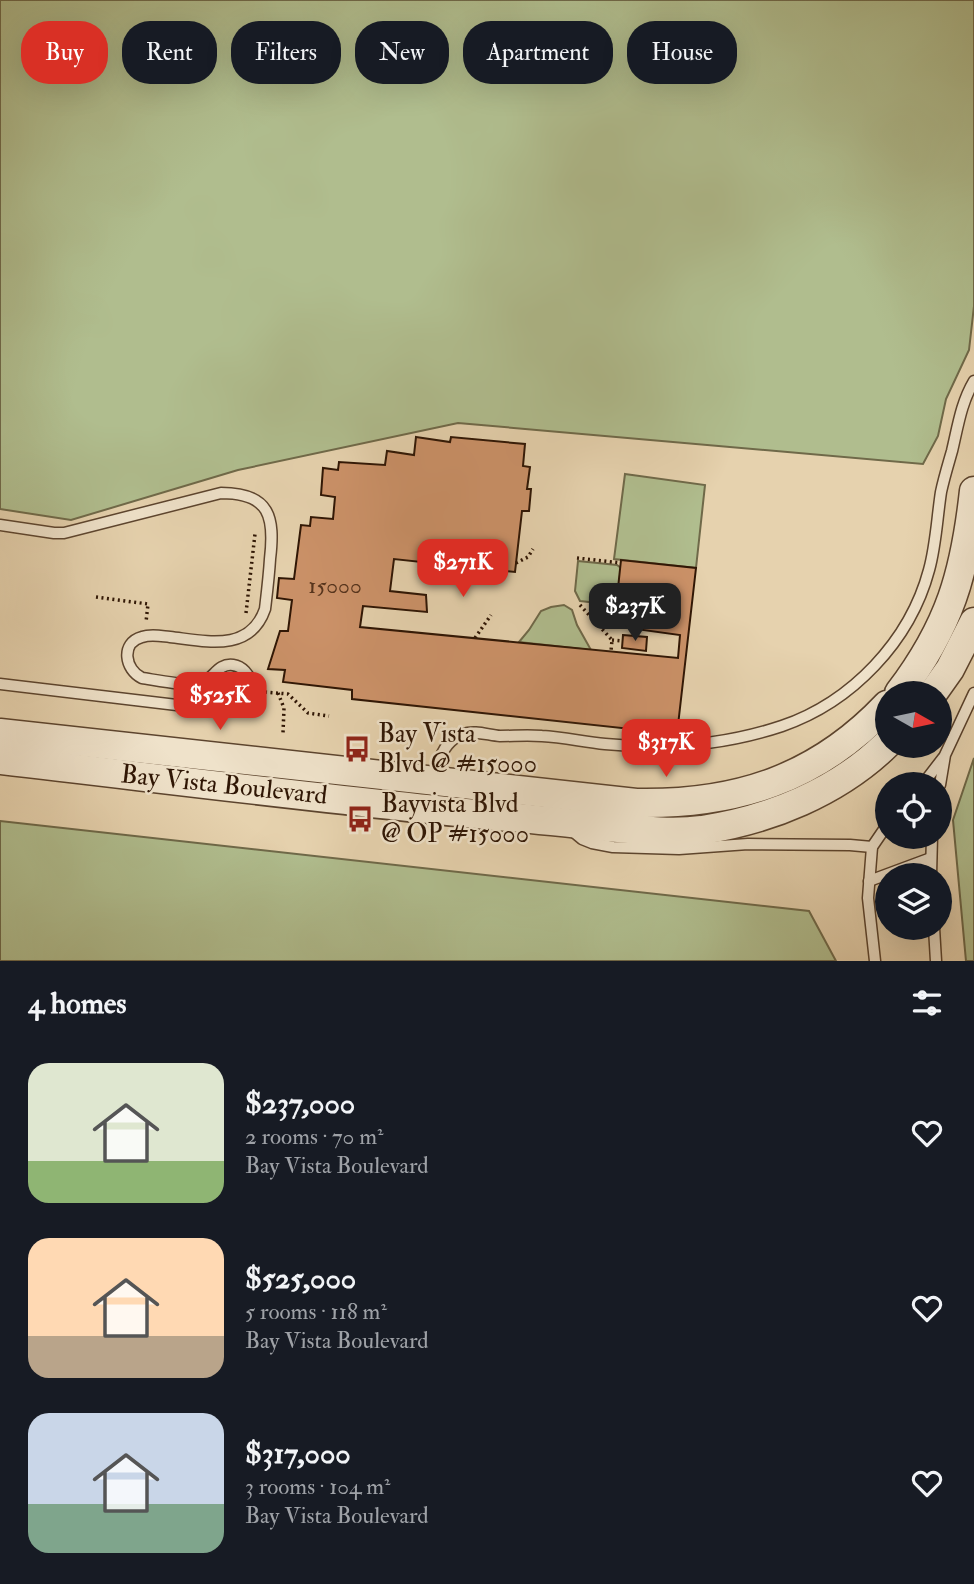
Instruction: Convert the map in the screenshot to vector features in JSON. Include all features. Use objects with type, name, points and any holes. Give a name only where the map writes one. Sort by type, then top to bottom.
[{"type":"street","points":[[908,681],[938,634],[949,609],[970,530],[974,491]]},
{"type":"street","points":[[942,681],[974,622]]},
{"type":"street","name":"Bay Vista Boulevard","points":[[0,760],[447,796],[636,803],[694,802],[735,795],[772,783],[843,746],[875,718]]},
{"type":"street","name":"Bay Vista Boulevard","points":[[0,733],[447,796],[563,822],[656,832],[726,826],[781,809],[823,790],[866,764],[875,755]]},
{"type":"lane","points":[[447,796],[438,762],[450,742],[472,732],[497,736],[541,736],[637,747],[688,746],[764,732],[829,705],[887,652],[916,607],[930,569],[943,483],[960,411],[974,381]]},
{"type":"lane","points":[[0,525],[64,533],[221,493],[230,493],[251,496],[260,503],[272,523],[273,535],[265,609],[256,628],[233,640],[214,642],[145,636],[136,639],[127,651],[130,669],[142,678],[193,684],[203,682],[226,665],[242,668],[251,679],[252,686],[247,703],[241,708],[227,710],[0,684]]},
{"type":"lane","points":[[952,740],[974,693]]},
{"type":"lane","points":[[932,772],[943,758]]},
{"type":"lane","points":[[563,822],[582,839],[613,847],[679,849],[748,844],[872,847]]},
{"type":"lane","points":[[874,961],[868,898],[872,847],[875,843]]},
{"type":"lane","points":[[931,849],[931,863]]},
{"type":"lane","points":[[869,881],[931,858]]},
{"type":"lane","points":[[935,940],[936,961]]},
{"type":"path","points":[[246,620],[256,532]]},
{"type":"path","points":[[516,563],[528,557],[533,549]]},
{"type":"path","points":[[577,558],[621,563]]},
{"type":"path","points":[[96,597],[148,604],[146,622]]},
{"type":"path","points":[[594,621],[596,603]]},
{"type":"path","points":[[579,605],[611,640],[611,652]]},
{"type":"path","points":[[475,638],[491,615]]},
{"type":"path","points":[[611,640],[623,641]]},
{"type":"path","points":[[263,692],[288,694],[308,713],[329,716]]},
{"type":"path","points":[[278,693],[284,708],[283,733]]},
{"type":"green space","points":[[0,0],[974,0],[974,306],[969,350],[946,399],[938,436],[923,464],[458,423],[238,470],[71,520],[0,509]]},
{"type":"green space","points":[[625,474],[705,485],[696,568],[614,559]]},
{"type":"green space","points":[[578,561],[617,565],[621,568],[616,605],[580,601],[575,591]]},
{"type":"green space","points":[[564,605],[572,610],[591,650],[519,642],[541,611]]},
{"type":"green space","points":[[974,758],[974,961],[966,961],[953,820]]},
{"type":"green space","points":[[0,821],[809,911],[836,961],[0,961]]},
{"type":"building","points":[[416,437],[450,442],[451,437],[525,444],[523,466],[530,467],[527,489],[531,489],[529,511],[522,511],[515,572],[394,559],[390,591],[426,595],[427,612],[363,606],[360,627],[678,658],[680,635],[614,626],[621,560],[696,568],[677,734],[352,699],[352,690],[283,682],[285,670],[268,669],[280,631],[288,631],[292,600],[277,598],[279,578],[294,579],[301,525],[310,526],[311,517],[333,519],[335,497],[321,495],[323,468],[338,470],[339,462],[385,465],[387,451],[414,455]]},
{"type":"building","points":[[623,635],[647,637],[646,651],[622,648]]},
{"type":"place","name":"Bay Vista Blvd @ #15000","points":[[357,749]]},
{"type":"place","name":"Bayvista Blvd @ OP #15000","points":[[360,819]]}]
